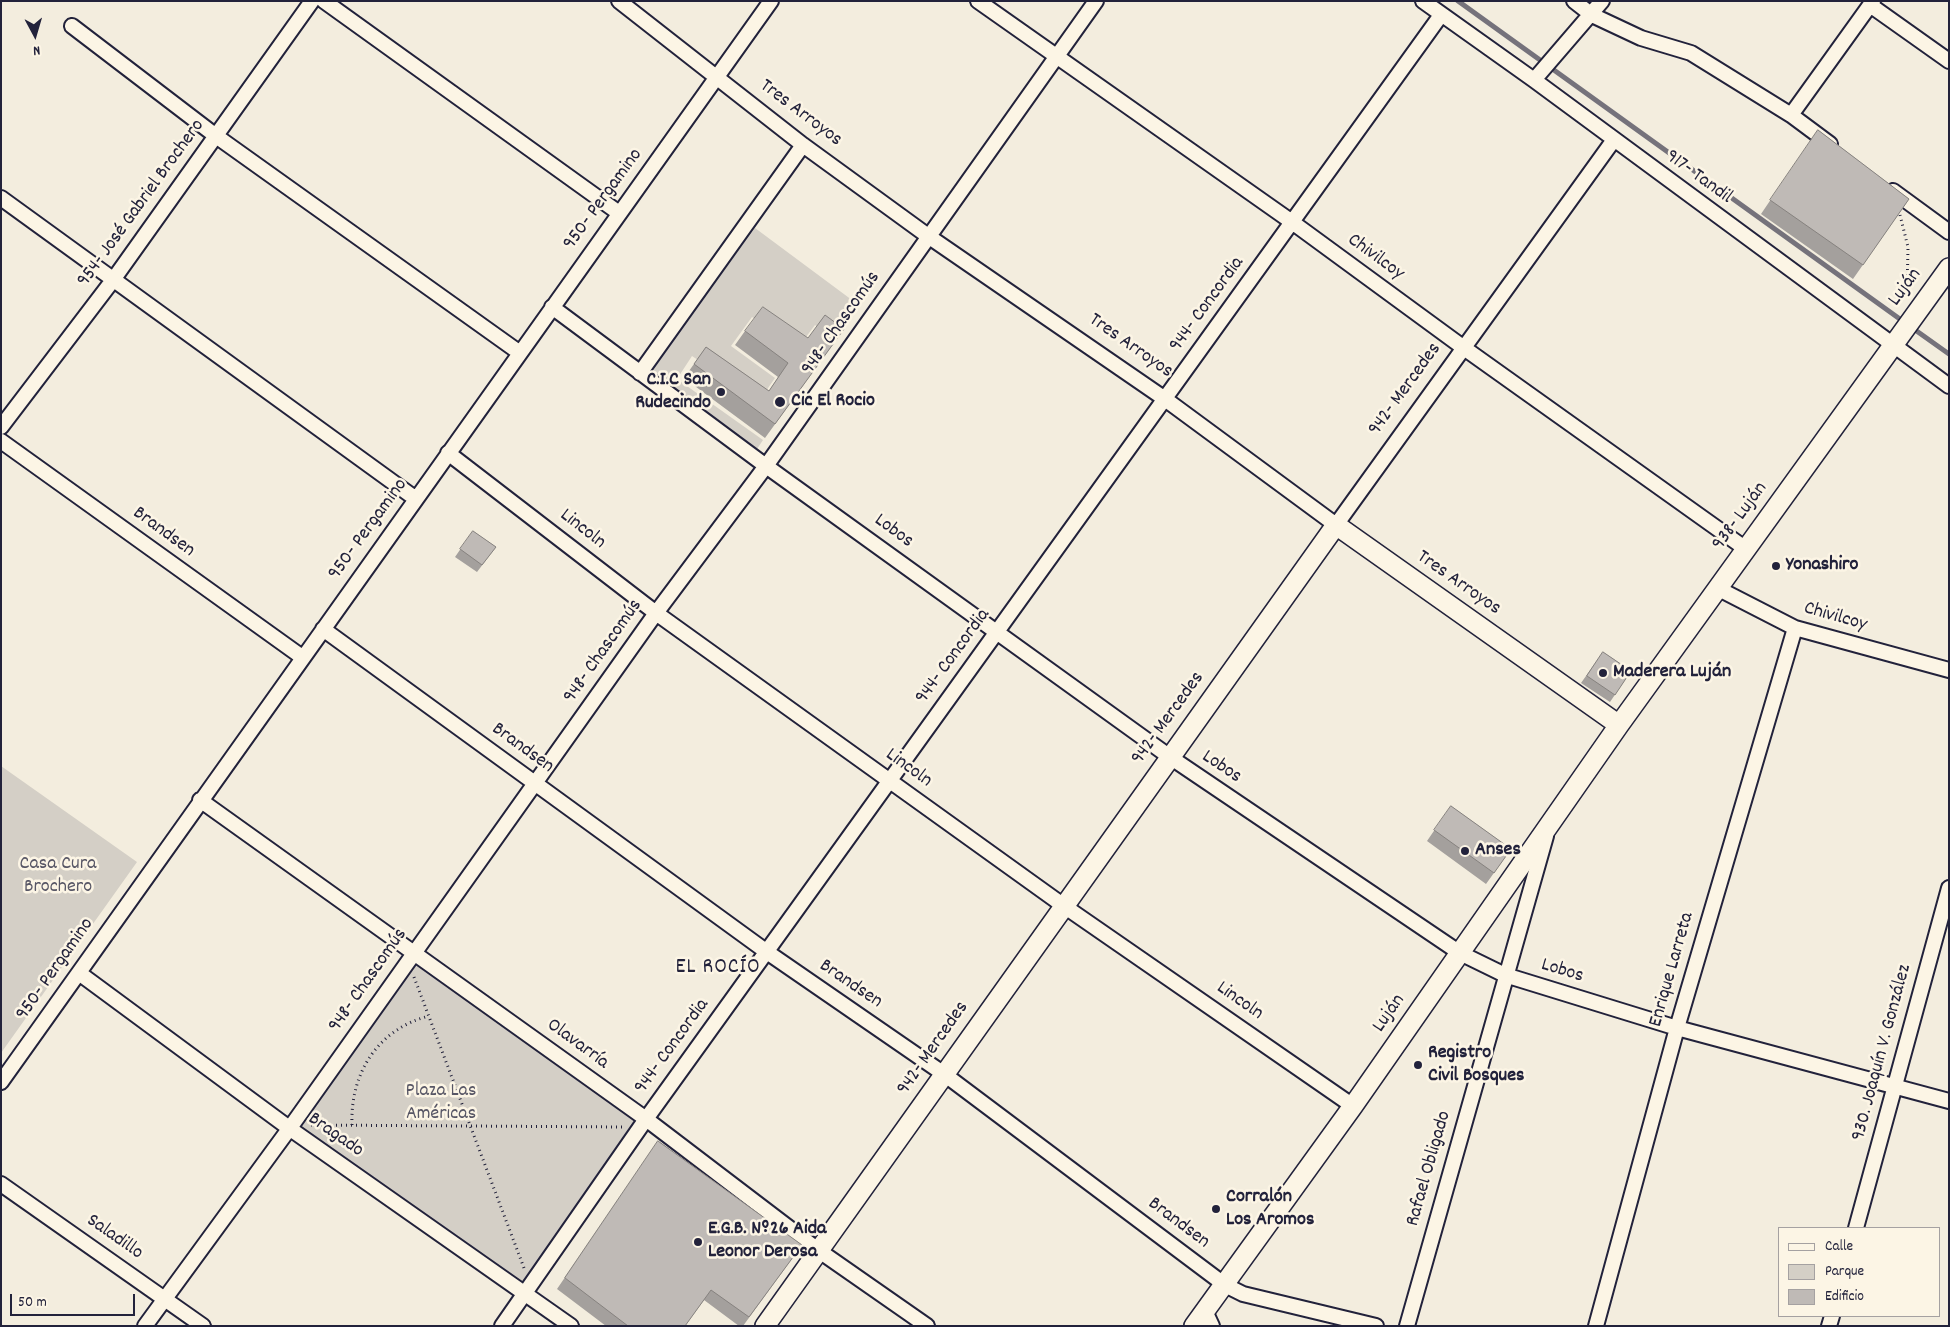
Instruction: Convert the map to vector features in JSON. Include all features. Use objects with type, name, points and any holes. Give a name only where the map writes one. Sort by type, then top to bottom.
[{"type":"main road","name":"Luján","points":[[1896,340],[1911,306],[1949,268]]},
{"type":"main road","name":"938- Luján","points":[[1619,725],[1896,340]]},
{"type":"main road","name":"Tres Arroyos","points":[[1336,525],[1619,725]]},
{"type":"main road","name":"942- Mercedes","points":[[764,1326],[1336,525]]},
{"type":"main road","name":"Luján","points":[[1194,1326],[1209,1318],[1225,1285],[1353,1106],[1619,725]]},
{"type":"street","name":"954- José Gabriel Brochero","points":[[1,427],[113,280],[312,1]]},
{"type":"street","points":[[324,1],[619,213]]},
{"type":"street","name":"Tres Arroyos","points":[[619,1],[803,146],[928,236],[1165,399],[1336,525]]},
{"type":"street","name":"950- Pergamino","points":[[1,1082],[770,1]]},
{"type":"street","name":"Chivilcoy","points":[[978,1],[1292,222],[1464,348],[1746,548]]},
{"type":"street","name":"948- Chascomús","points":[[145,1326],[291,1127],[410,956],[656,613],[766,466],[1096,1]]},
{"type":"street","name":"917- Tandil","points":[[1423,1],[1441,15],[1542,70],[1613,141],[1896,340],[1949,386]]},
{"type":"street","points":[[1574,1],[1592,15],[1641,38],[1690,53],[1791,115],[1844,154]]},
{"type":"street","points":[[1542,70],[1592,15],[1602,1]]},
{"type":"street","points":[[1791,115],[1872,3],[1949,61]]},
{"type":"street","name":"944- Concordia","points":[[502,1326],[643,1123],[1441,15]]},
{"type":"street","points":[[72,26],[216,136],[520,353]]},
{"type":"street","name":"942- Mercedes","points":[[1336,525],[1613,141]]},
{"type":"street","points":[[640,373],[803,146]]},
{"type":"street","points":[[1881,182],[1949,232]]},
{"type":"street","points":[[1,198],[416,499]]},
{"type":"street","name":"Lobos","points":[[552,306],[766,466],[1170,757],[1460,953],[1506,975],[1677,1028],[1949,1102]]},
{"type":"street","name":"Brandsen","points":[[1,440],[302,658]]},
{"type":"street","name":"Lincoln","points":[[448,453],[656,613],[1064,906],[1353,1106]]},
{"type":"street","name":"Chivilcoy","points":[[1717,588],[1795,628],[1949,670]]},
{"type":"street","name":"Enrique Larreta","points":[[1596,1326],[1677,1028],[1795,628]]},
{"type":"street","name":"Brandsen","points":[[323,629],[766,952],[944,1074],[1225,1285],[1243,1294],[1376,1326]]},
{"type":"street","name":"Olavarría","points":[[200,800],[410,956],[818,1250],[927,1326]]},
{"type":"street","name":"Rafael Obligado","points":[[1407,1326],[1551,821]]},
{"type":"street","name":"930. Joaquín V. González","points":[[1856,1227],[1949,888]]},
{"type":"street","name":"Bragado","points":[[79,973],[291,1127],[528,1288],[571,1326]]},
{"type":"street","name":"Saladillo","points":[[1,1184],[203,1326]]},
{"type":"path","points":[[1904,199],[1899,209],[1908,247],[1911,306]]},
{"type":"path","points":[[410,956],[429,1016],[471,1126],[528,1288]]},
{"type":"path","points":[[352,1125],[356,1090],[366,1062],[375,1049],[399,1027],[429,1016]]},
{"type":"path","points":[[291,1127],[643,1123]]},
{"type":"green space","points":[[755,228],[860,306],[833,339],[815,325],[797,349],[752,317],[731,346],[775,378],[759,401],[692,356],[677,379],[763,440],[757,449],[650,371]]},
{"type":"green space","name":"Casa Cura Brochero","points":[[1,766],[137,862],[1,1053]]},
{"type":"green space","name":"Plaza Las Américas","points":[[413,952],[646,1119],[526,1292],[289,1128]]},
{"type":"building","points":[[1818,130],[1909,199],[1863,265],[1770,200]]},
{"type":"building","points":[[763,307],[808,338],[825,315],[844,329],[775,424],[694,364],[706,347],[769,391],[788,363],[745,331]]},
{"type":"building","points":[[473,531],[496,547],[482,565],[460,549]]},
{"type":"building","points":[[1603,652],[1631,671],[1615,695],[1587,676]]},
{"type":"building","points":[[1451,806],[1511,849],[1494,873],[1434,830]]},
{"type":"building","name":"E.G.B. Nº26 Aida Leonor Derosa","points":[[658,1141],[802,1245],[749,1317],[711,1290],[685,1326],[628,1326],[565,1278]]},
{"type":"waterway","points":[[1458,1],[1904,322]]},
{"type":"waterway","points":[[1911,327],[1949,354]]},
{"type":"place","name":"C.I.C San Rudecindo","points":[[721,392]]},
{"type":"place","name":"Cic El Rocio","points":[[780,402]]},
{"type":"place","name":"Yonashiro","points":[[1776,566]]},
{"type":"place","name":"Maderera Luján","points":[[1603,673]]},
{"type":"place","name":"Anses","points":[[1465,851]]},
{"type":"place","name":"Registro Civil Bosques","points":[[1418,1065]]},
{"type":"place","name":"Corralón Los Aromos","points":[[1216,1209]]},
{"type":"place","name":"E.G.B. Nº26 Aida Leonor Derosa","points":[[698,1242]]},
{"type":"district","name":"EL ROCÍO","points":[[718,969]]}]
